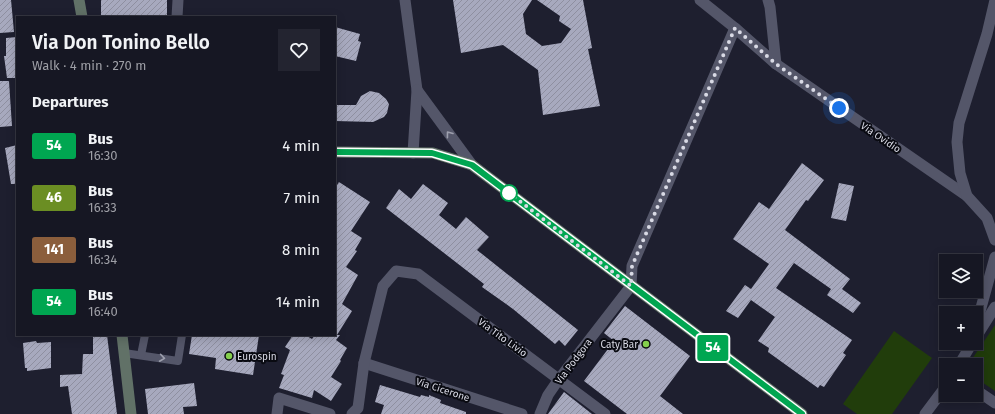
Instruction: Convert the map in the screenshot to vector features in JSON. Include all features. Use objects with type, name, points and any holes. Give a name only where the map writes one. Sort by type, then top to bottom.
[{"type":"main road","points":[[79,0],[82,16]]},
{"type":"main road","points":[[336,152],[432,153],[472,165],[802,414]]},
{"type":"main road","points":[[122,336],[131,414]]},
{"type":"street","points":[[177,16],[178,0]]},
{"type":"street","points":[[405,0],[417,90],[413,153]]},
{"type":"street","name":"Via Ovidio","points":[[700,0],[776,64],[967,196]]},
{"type":"street","points":[[768,0],[776,64]]},
{"type":"street","points":[[994,0],[986,34],[959,123],[957,142],[960,173],[967,196],[987,218],[995,240]]},
{"type":"street","points":[[631,286],[632,266],[735,28]]},
{"type":"street","points":[[417,90],[472,165]]},
{"type":"street","points":[[982,306],[995,257]]},
{"type":"street","name":"Via Tito Livio","points":[[364,363],[383,286],[396,271],[418,274],[605,414]]},
{"type":"street","name":"Via Podgora","points":[[540,414],[548,395],[559,379],[631,286]]},
{"type":"street","points":[[983,325],[995,307]]},
{"type":"street","points":[[352,414],[358,408],[364,363]]},
{"type":"street","name":"Via Cicerone","points":[[364,363],[522,414]]},
{"type":"street","points":[[925,414],[939,395]]},
{"type":"street","points":[[983,395],[995,403]]},
{"type":"street","points":[[277,414],[279,398],[330,414]]},
{"type":"lane","points":[[141,355],[145,336]]},
{"type":"lane","points":[[124,353],[178,361],[182,336]]},
{"type":"green space","points":[[995,325],[995,391],[983,383],[983,358],[973,358],[978,350],[983,350],[983,343]]},
{"type":"green space","points":[[894,331],[932,358],[892,414],[857,414],[843,404]]},
{"type":"building","points":[[0,0],[11,0],[14,32],[0,33]]},
{"type":"building","points":[[101,0],[167,0],[167,16],[101,16]]},
{"type":"building","points":[[453,0],[532,0],[523,14],[526,34],[542,46],[561,43],[571,29],[559,21],[560,16],[537,0],[583,0],[592,48],[588,49],[600,106],[543,115],[538,70],[503,45],[461,53]]},
{"type":"building","points":[[336,27],[360,34],[358,41],[361,42],[356,61],[336,56]]},
{"type":"building","points":[[16,37],[16,78],[7,78],[4,56],[6,56],[6,38]]},
{"type":"building","points":[[0,81],[9,81],[12,126],[0,127]]},
{"type":"building","points":[[370,91],[379,93],[386,99],[389,104],[387,113],[384,117],[373,122],[336,121],[336,105],[356,105],[361,96]]},
{"type":"building","points":[[16,145],[16,184],[11,184],[5,148]]},
{"type":"building","points":[[802,163],[824,180],[808,201],[806,200],[785,230],[850,279],[842,289],[861,303],[853,313],[827,295],[831,289],[794,263],[776,288],[852,340],[843,353],[846,355],[824,387],[820,385],[818,388],[768,352],[769,348],[758,341],[775,317],[751,300],[738,318],[726,311],[745,285],[751,289],[769,264],[733,239],[759,202],[769,209]]},
{"type":"building","points":[[339,182],[370,202],[351,231],[362,238],[355,250],[357,251],[346,267],[358,275],[342,304],[352,311],[337,335],[340,335],[336,340],[347,348],[331,377],[342,384],[331,401],[314,390],[312,398],[279,388],[284,375],[281,374],[290,350],[285,347],[292,336],[307,336],[312,339],[314,336],[336,336],[336,186]]},
{"type":"building","points":[[839,183],[854,186],[846,221],[831,218]]},
{"type":"building","points":[[423,184],[448,203],[439,215],[456,229],[466,217],[489,237],[477,250],[578,330],[565,346],[559,340],[555,344],[513,309],[482,287],[484,284],[386,208],[399,189],[411,199]]},
{"type":"building","points":[[625,306],[690,356],[660,396],[683,414],[627,414],[584,381],[614,341],[604,333]]},
{"type":"building","points":[[93,336],[107,336],[117,414],[72,414],[68,386],[60,387],[60,375],[82,374],[83,354],[93,354]]},
{"type":"building","name":"Eurospin","points":[[192,336],[259,336],[253,375],[215,369],[216,358],[189,354]]},
{"type":"building","points":[[36,341],[37,343],[51,342],[51,368],[27,371],[27,368],[25,368],[23,343]]},
{"type":"building","points":[[194,383],[197,406],[183,407],[184,414],[148,414],[145,389]]},
{"type":"building","points":[[380,385],[420,397],[421,395],[429,397],[429,395],[441,400],[440,403],[466,412],[466,414],[381,414],[384,405],[375,402]]},
{"type":"building","points":[[564,392],[592,414],[548,414]]},
{"type":"bus line","name":"54","points":[[336,152],[432,153],[472,165],[802,414]]},
{"type":"place","name":"Caty Bar","points":[[646,344]]},
{"type":"place","name":"Eurospin","points":[[229,356]]},
{"type":"route","points":[[509,193],[631,286],[632,266],[735,28],[776,64],[839,108]]}]
